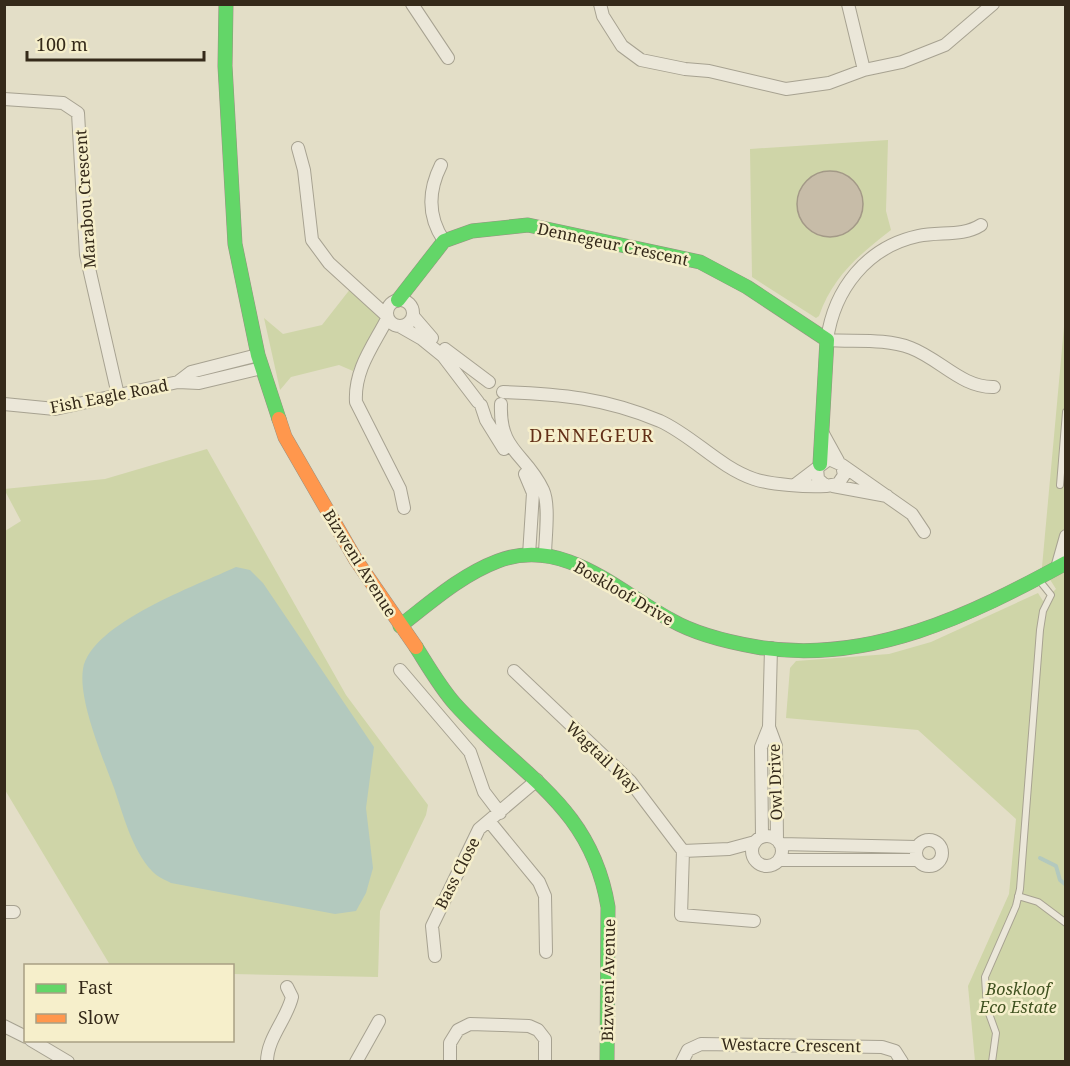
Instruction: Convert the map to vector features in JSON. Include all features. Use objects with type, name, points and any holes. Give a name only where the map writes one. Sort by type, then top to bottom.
[{"type":"street","name":"Bizweni Avenue","points":[[226,4],[225,66],[233,225],[260,361],[285,437],[356,560],[454,703],[563,805],[592,851],[604,882],[610,932],[607,1062]]},
{"type":"street","points":[[412,4],[447,58]]},
{"type":"street","points":[[600,4],[603,16],[622,46],[633,56],[654,64],[709,70],[786,89],[829,82],[864,70],[902,62],[945,45],[993,4]]},
{"type":"street","points":[[848,4],[864,70]]},
{"type":"street","name":"Marabou Crescent","points":[[4,99],[63,103],[73,108],[80,118],[86,255],[118,395]]},
{"type":"street","points":[[298,148],[304,170],[312,240],[329,263],[443,356],[480,404],[489,409],[502,398],[571,395],[617,404],[662,422],[753,478],[810,487],[838,484],[844,475],[840,463],[822,432]]},
{"type":"street","points":[[404,508],[400,489],[356,402],[355,389],[361,366],[380,334],[433,253],[444,241],[432,218],[431,200],[434,179],[441,165]]},
{"type":"street","name":"Dennegeur Crescent","points":[[444,241],[471,231],[528,225],[685,258],[700,262],[747,287],[827,340]]},
{"type":"street","points":[[888,496],[830,486],[818,479],[830,319],[840,292],[855,273],[895,243],[911,238],[970,232],[981,225]]},
{"type":"street","points":[[393,315],[409,323],[415,282]]},
{"type":"street","points":[[393,315],[406,302],[433,339],[489,382],[498,384],[502,398],[501,424],[508,444],[539,492],[539,521],[545,556]]},
{"type":"street","points":[[827,340],[900,345],[926,356],[974,385],[994,387]]},
{"type":"street","name":"Fish Eagle Road","points":[[4,404],[55,409],[178,382],[191,372],[260,361]]},
{"type":"street","points":[[489,382],[478,389],[480,404],[486,420],[539,492]]},
{"type":"street","points":[[796,484],[829,459],[840,463],[915,517],[924,532]]},
{"type":"street","points":[[529,555],[539,521]]},
{"type":"street","points":[[1061,566],[1065,536]]},
{"type":"street","name":"Boskloof Drive","points":[[400,626],[481,566],[529,555],[580,564],[679,625],[707,636],[771,648],[800,650],[867,646],[957,620],[1061,566]]},
{"type":"street","name":"Owl Drive","points":[[758,840],[761,747],[769,727],[771,648]]},
{"type":"street","points":[[400,670],[470,752],[484,792],[500,813]]},
{"type":"street","name":"Wagtail Way","points":[[514,672],[630,781],[683,851]]},
{"type":"street","name":"Owl Drive","points":[[769,727],[776,746],[778,841]]},
{"type":"street","name":"Bass Close","points":[[435,956],[432,926],[476,835],[537,780]]},
{"type":"street","points":[[489,821],[539,882],[545,896],[546,952]]},
{"type":"street","points":[[729,849],[754,858],[767,866],[779,860],[918,860],[924,865],[933,866],[940,860],[942,852],[939,844],[932,840],[923,840],[917,846],[758,840],[729,849],[683,851],[681,912],[685,917],[754,921]]},
{"type":"street","points":[[754,858],[752,850],[758,840]]},
{"type":"street","points":[[778,841],[782,851],[779,860]]},
{"type":"street","points":[[917,846],[918,860]]},
{"type":"street","points":[[267,1062],[267,1050],[290,1006],[292,997],[287,987]]},
{"type":"street","points":[[356,1062],[380,1021]]},
{"type":"street","points":[[450,1062],[450,1043],[458,1030],[470,1024],[529,1026],[538,1030],[545,1039],[545,1062]]},
{"type":"street","points":[[4,1026],[24,1036]]},
{"type":"street","points":[[33,1042],[68,1062]]},
{"type":"street","name":"Westacre Crescent","points":[[682,1062],[688,1050],[701,1044],[882,1047],[895,1051],[902,1062]]},
{"type":"lane","points":[[1059,485],[1065,412]]},
{"type":"lane","points":[[992,1062],[996,1033],[987,1008],[985,977],[1016,906],[1018,896],[1040,630],[1043,611],[1051,595],[1038,579]]},
{"type":"lane","points":[[1018,896],[1038,902],[1065,923]]},
{"type":"green space","points":[[888,140],[886,211],[891,230],[848,267],[832,289],[819,316],[816,318],[752,277],[750,149]]},
{"type":"green space","points":[[351,288],[379,314],[378,329],[353,371],[339,365],[291,377],[280,390],[264,318],[283,334],[322,325]]},
{"type":"green space","name":"Boskloof Eco Estate","points":[[1065,316],[1065,1061],[975,1061],[968,986],[1009,894],[1016,819],[918,730],[786,718],[790,668],[796,661],[889,654],[931,642],[1038,593],[1043,601],[1056,589],[1042,567]]},
{"type":"green space","points":[[207,449],[346,695],[428,805],[426,815],[380,911],[378,977],[234,974],[234,964],[109,964],[5,790],[5,531],[21,521],[4,489],[105,479]]},
{"type":"shaded area","points":[[236,567],[250,570],[263,583],[374,747],[366,808],[373,868],[366,893],[356,911],[335,914],[171,883],[158,876],[139,853],[98,745],[82,682],[83,669],[90,652],[105,636],[125,621],[173,595]]},
{"type":"building","points":[[830,171],[843,174],[853,181],[860,191],[863,204],[860,217],[853,227],[843,234],[830,237],[817,234],[807,227],[800,217],[797,204],[800,191],[807,181],[817,174]]},
{"type":"waterway","points":[[1040,858],[1056,866],[1060,880],[1066,885]]},
{"type":"traffic: fast","points":[[226,4],[225,66],[235,244],[258,355],[279,419]]},
{"type":"traffic: fast","points":[[398,300],[444,241],[472,231],[528,225],[700,262],[747,287],[827,340],[820,464]]},
{"type":"traffic: fast","points":[[400,626],[447,590],[484,567],[522,555],[545,556],[568,561],[589,571],[671,620],[702,634],[757,647],[799,651],[839,649],[879,642],[956,617],[993,601],[1066,563]]},
{"type":"traffic: fast","points":[[416,647],[439,684],[455,704],[549,793],[569,816],[586,842],[599,872],[608,907],[607,1062]]},
{"type":"traffic: slow","points":[[279,419],[285,437],[356,560],[416,647]]},
{"type":"district","name":"DENNEGEUR","points":[[592,436]]}]
